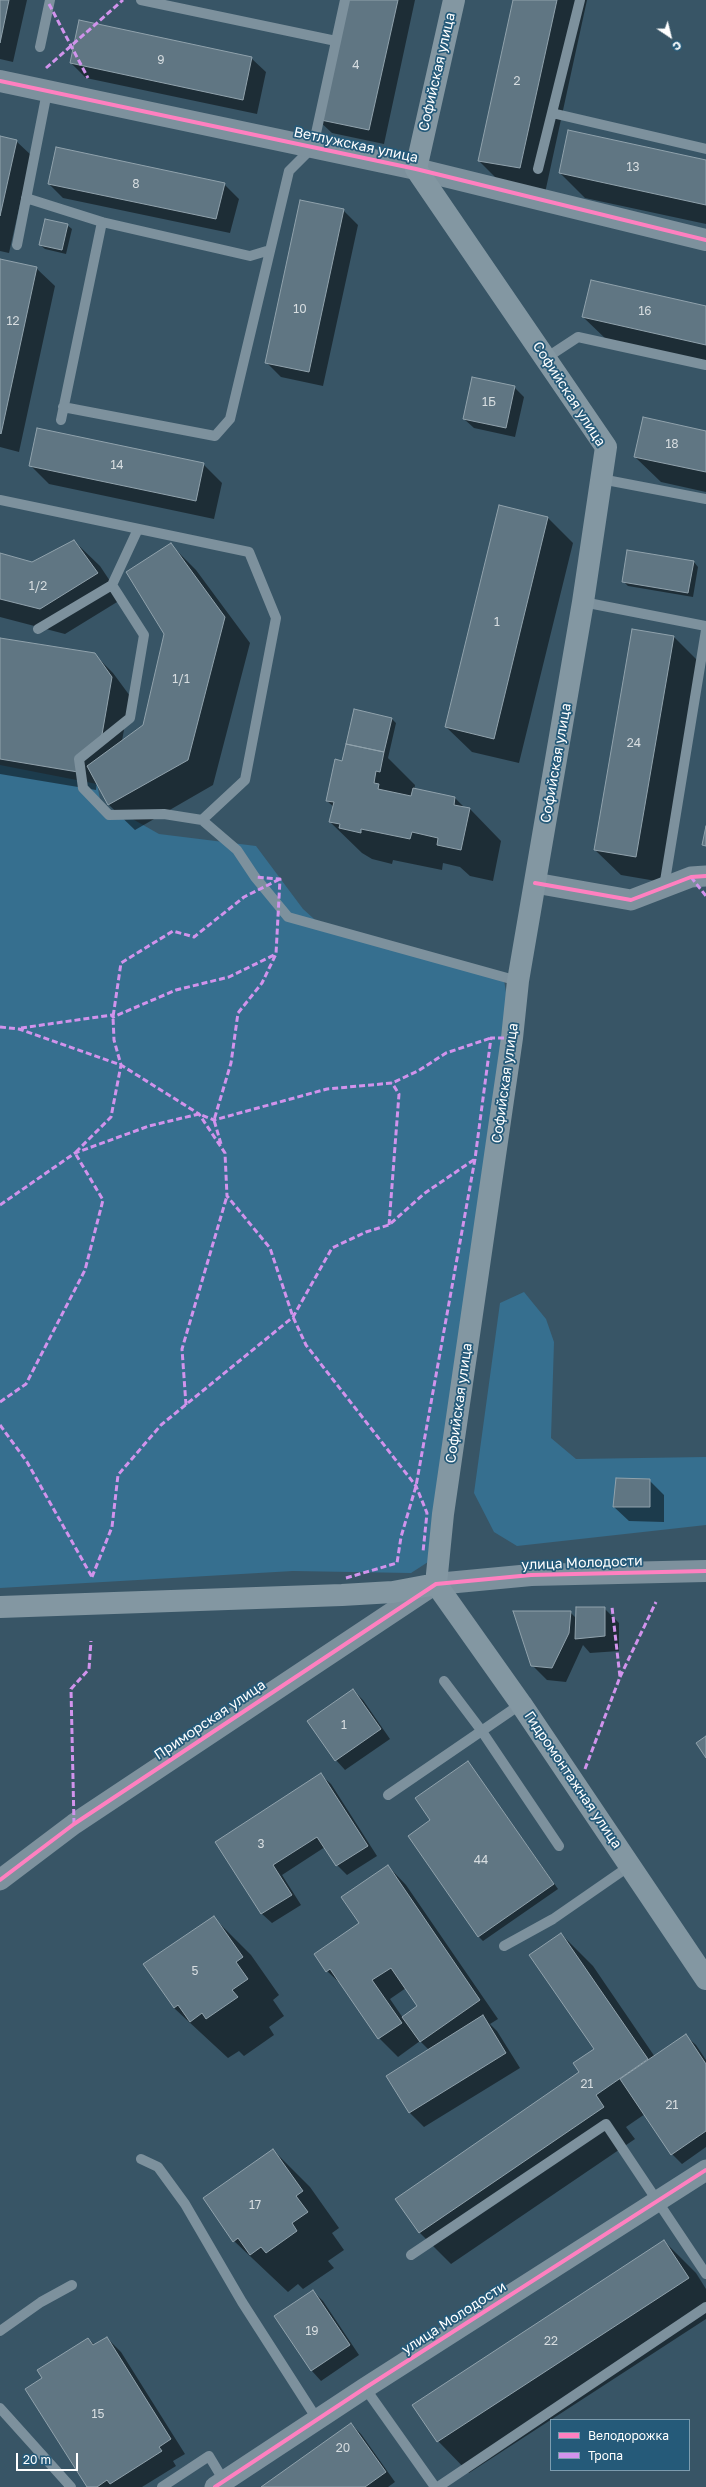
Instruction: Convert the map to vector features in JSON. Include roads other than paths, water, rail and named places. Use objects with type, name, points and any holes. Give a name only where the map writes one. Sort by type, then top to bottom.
[{"type":"main road","name":"Софийская улица","points":[[436,1584],[443,1514],[512,1038],[518,981],[583,602],[606,447],[416,169],[454,0]]},
{"type":"main road","points":[[0,1607],[393,1592],[436,1584]]},
{"type":"main road","name":"Гидромонтажная улица","points":[[436,1584],[522,1704],[706,1979]]},
{"type":"street","name":"Ветлужская улица","points":[[0,81],[416,169],[706,240]]},
{"type":"street","points":[[536,883],[631,900],[690,877],[706,876]]},
{"type":"street","name":"улица Молодости","points":[[436,1584],[531,1575],[706,1570]]},
{"type":"street","name":"Приморская улица","points":[[0,1880],[74,1824],[436,1584]]},
{"type":"street","name":"улица Молодости","points":[[219,2484],[365,2388],[706,2170]]},
{"type":"lane","points":[[40,47],[50,0]]},
{"type":"lane","points":[[141,0],[336,41]]},
{"type":"lane","points":[[63,407],[215,436],[230,419],[289,171],[313,147],[345,0]]},
{"type":"lane","points":[[538,169],[580,0]]},
{"type":"lane","points":[[17,245],[47,92]]},
{"type":"lane","points":[[552,112],[706,149]]},
{"type":"lane","points":[[26,198],[102,222],[250,256],[270,250]]},
{"type":"lane","points":[[61,420],[102,222]]},
{"type":"lane","points":[[546,358],[578,336],[706,365]]},
{"type":"lane","points":[[601,479],[706,499]]},
{"type":"lane","points":[[0,500],[249,552],[276,618],[245,780],[202,820]]},
{"type":"lane","points":[[38,629],[112,585],[138,529]]},
{"type":"lane","points":[[112,585],[144,635],[130,718],[79,759],[83,788],[109,815],[164,814],[202,820],[237,850],[255,877],[288,917],[518,981]]},
{"type":"lane","points":[[583,602],[706,626]]},
{"type":"lane","points":[[664,887],[706,630]]},
{"type":"lane","points":[[444,1681],[482,1730],[559,1846]]},
{"type":"lane","points":[[388,1795],[522,1704]]},
{"type":"lane","points":[[504,1946],[553,1919],[631,1865]]},
{"type":"lane","points":[[410,2255],[606,2124],[656,2202],[706,2274]]},
{"type":"lane","points":[[141,2159],[158,2167],[185,2204],[242,2302],[317,2419]]},
{"type":"lane","points":[[0,2331],[41,2302],[72,2285]]},
{"type":"lane","points":[[438,2487],[706,2307]]},
{"type":"lane","points":[[365,2388],[435,2487]]},
{"type":"lane","points":[[0,2408],[71,2487]]},
{"type":"lane","points":[[162,2487],[209,2456],[219,2484]]}]
